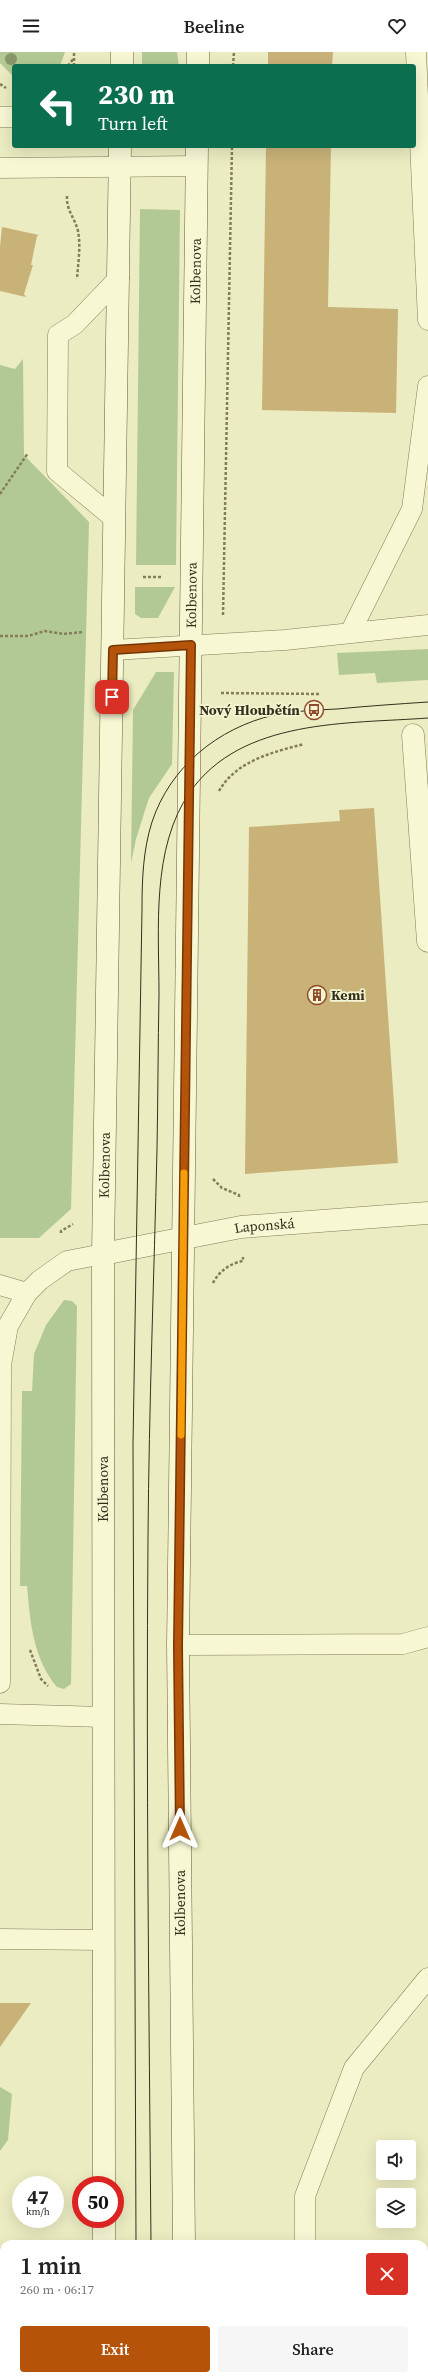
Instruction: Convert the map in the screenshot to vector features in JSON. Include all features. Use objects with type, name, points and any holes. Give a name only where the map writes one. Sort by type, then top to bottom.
[{"type":"main road","points":[[122,52],[122,64]]},
{"type":"main road","points":[[198,52],[198,64]]},
{"type":"main road","name":"Kolbenova","points":[[104,2176],[104,1254],[120,148]]},
{"type":"main road","name":"Kolbenova","points":[[184,2240],[178,1646],[197,156]]},
{"type":"main road","points":[[413,735],[422,766],[428,941]]},
{"type":"main road","name":"Laponská","points":[[104,1254],[183,1240],[241,1227],[428,1213]]},
{"type":"main road","points":[[104,2228],[104,2240]]},
{"type":"lane","points":[[416,52],[428,320]]},
{"type":"lane","points":[[0,168],[120,168],[197,156]]},
{"type":"lane","points":[[115,519],[80,492],[57,471],[56,407],[58,335],[75,324],[119,278]]},
{"type":"lane","points":[[350,633],[412,508],[428,386]]},
{"type":"lane","points":[[113,650],[285,640],[428,625]]},
{"type":"lane","points":[[0,1683],[1,1364],[8,1326],[27,1293],[40,1280],[67,1261],[104,1254]]},
{"type":"lane","points":[[0,1285],[27,1293]]},
{"type":"lane","points":[[178,1646],[404,1644],[428,1637]]},
{"type":"lane","points":[[0,1714],[103,1716]]},
{"type":"lane","points":[[0,1939],[103,1940]]},
{"type":"lane","points":[[305,2240],[305,2196],[354,2068],[428,1978]]},
{"type":"path","points":[[74,52],[74,64]]},
{"type":"path","points":[[233,64],[234,52]]},
{"type":"path","points":[[70,64],[74,58]]},
{"type":"path","points":[[222,643],[232,148]]},
{"type":"path","points":[[67,196],[66,206],[75,220],[78,233],[77,280]]},
{"type":"path","points":[[135,577],[167,577]]},
{"type":"path","points":[[0,636],[28,636],[45,631],[63,634],[86,633]]},
{"type":"path","points":[[221,693],[320,694]]},
{"type":"path","points":[[217,795],[225,781],[241,768],[261,757],[304,744]]},
{"type":"path","points":[[29,1647],[41,1679],[49,1688]]},
{"type":"green space","points":[[0,52],[65,52],[61,64],[12,64],[12,75],[0,63]]},
{"type":"green space","points":[[142,52],[177,52],[179,64],[142,64]]},
{"type":"green space","points":[[140,209],[180,210],[176,565],[136,565]]},
{"type":"green space","points":[[23,359],[24,455],[89,522],[71,1209],[39,1238],[0,1238],[0,365],[15,369]]},
{"type":"green space","points":[[135,587],[175,587],[158,618],[141,618],[135,614]]},
{"type":"green space","points":[[428,649],[428,680],[377,683],[375,673],[339,675],[337,653]]},
{"type":"green space","points":[[156,672],[174,672],[172,764],[149,798],[136,839],[131,863],[133,710]]},
{"type":"green space","points":[[64,1300],[72,1301],[77,1306],[71,1684],[64,1689],[57,1687],[43,1664],[31,1626],[27,1586],[20,1586],[22,1391],[32,1391],[34,1354],[46,1325]]},
{"type":"green space","points":[[0,2087],[12,2094],[8,2140],[0,2151]]},
{"type":"building","points":[[268,52],[333,52],[332,64],[268,64]]},
{"type":"building","points":[[266,148],[331,148],[328,307],[398,309],[396,413],[262,410]]},
{"type":"building","points":[[2,227],[39,235],[37,236],[31,265],[33,265],[24,294],[26,297],[0,291],[0,247]]},
{"type":"building","name":"Kemi","points":[[374,808],[398,1163],[245,1174],[249,827],[340,821],[339,810]]},
{"type":"building","points":[[0,2003],[31,2003],[0,2047]]},
{"type":"tram line","points":[[136,2240],[133,1444],[142,887],[147,843],[152,822],[160,802],[171,784],[184,767],[199,753],[234,729],[253,721],[274,715],[306,711],[428,702]]},
{"type":"tram line","points":[[151,2240],[147,1625],[150,1391],[157,1130],[159,994],[158,943],[160,890],[163,863],[177,814],[190,792],[212,768],[238,750],[267,738],[298,730],[331,725],[428,718]]},
{"type":"slow traffic","points":[[181,1435],[184,1173]]},
{"type":"place","name":"Nový Hloubětín","points":[[314,710]]},
{"type":"place","name":"Kemi","points":[[317,995]]},
{"type":"route","points":[[112,697],[113,650],[191,645],[178,1646],[180,1829]]}]
